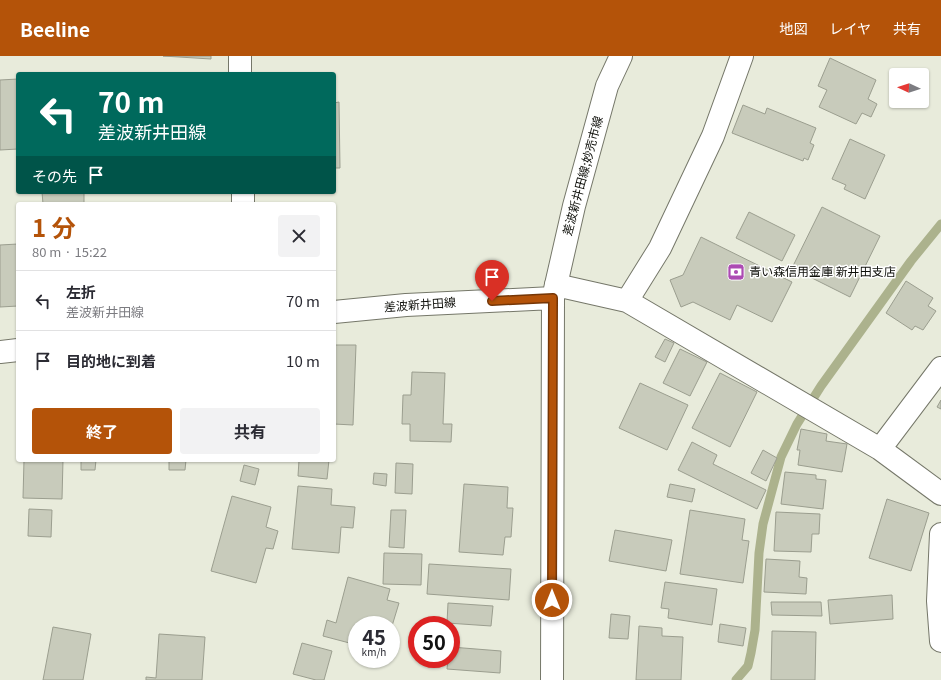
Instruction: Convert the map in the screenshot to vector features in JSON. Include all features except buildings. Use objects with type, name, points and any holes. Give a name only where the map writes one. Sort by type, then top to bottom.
[{"type":"street","points":[[240,56],[240,72]]},
{"type":"street","name":"差波新井田線;妙売市線","points":[[552,680],[555,292],[574,206],[607,86],[621,56]]},
{"type":"street","points":[[627,301],[660,248],[713,136],[742,56]]},
{"type":"street","name":"差波新井田線","points":[[336,312],[555,292],[627,301],[880,450],[941,494]]},
{"type":"street","points":[[0,352],[16,350]]},
{"type":"street","points":[[880,450],[941,368]]},
{"type":"street","points":[[941,534],[938,601],[941,641]]},
{"type":"waterway","points":[[736,680],[748,666],[751,653],[755,630],[759,553],[763,524],[781,457],[797,424],[821,386],[911,261],[941,224]]},
{"type":"place","name":"青い森信用金庫 新井田支店","points":[[736,272]]},
{"type":"route","points":[[492,301],[553,298],[552,600]]}]
